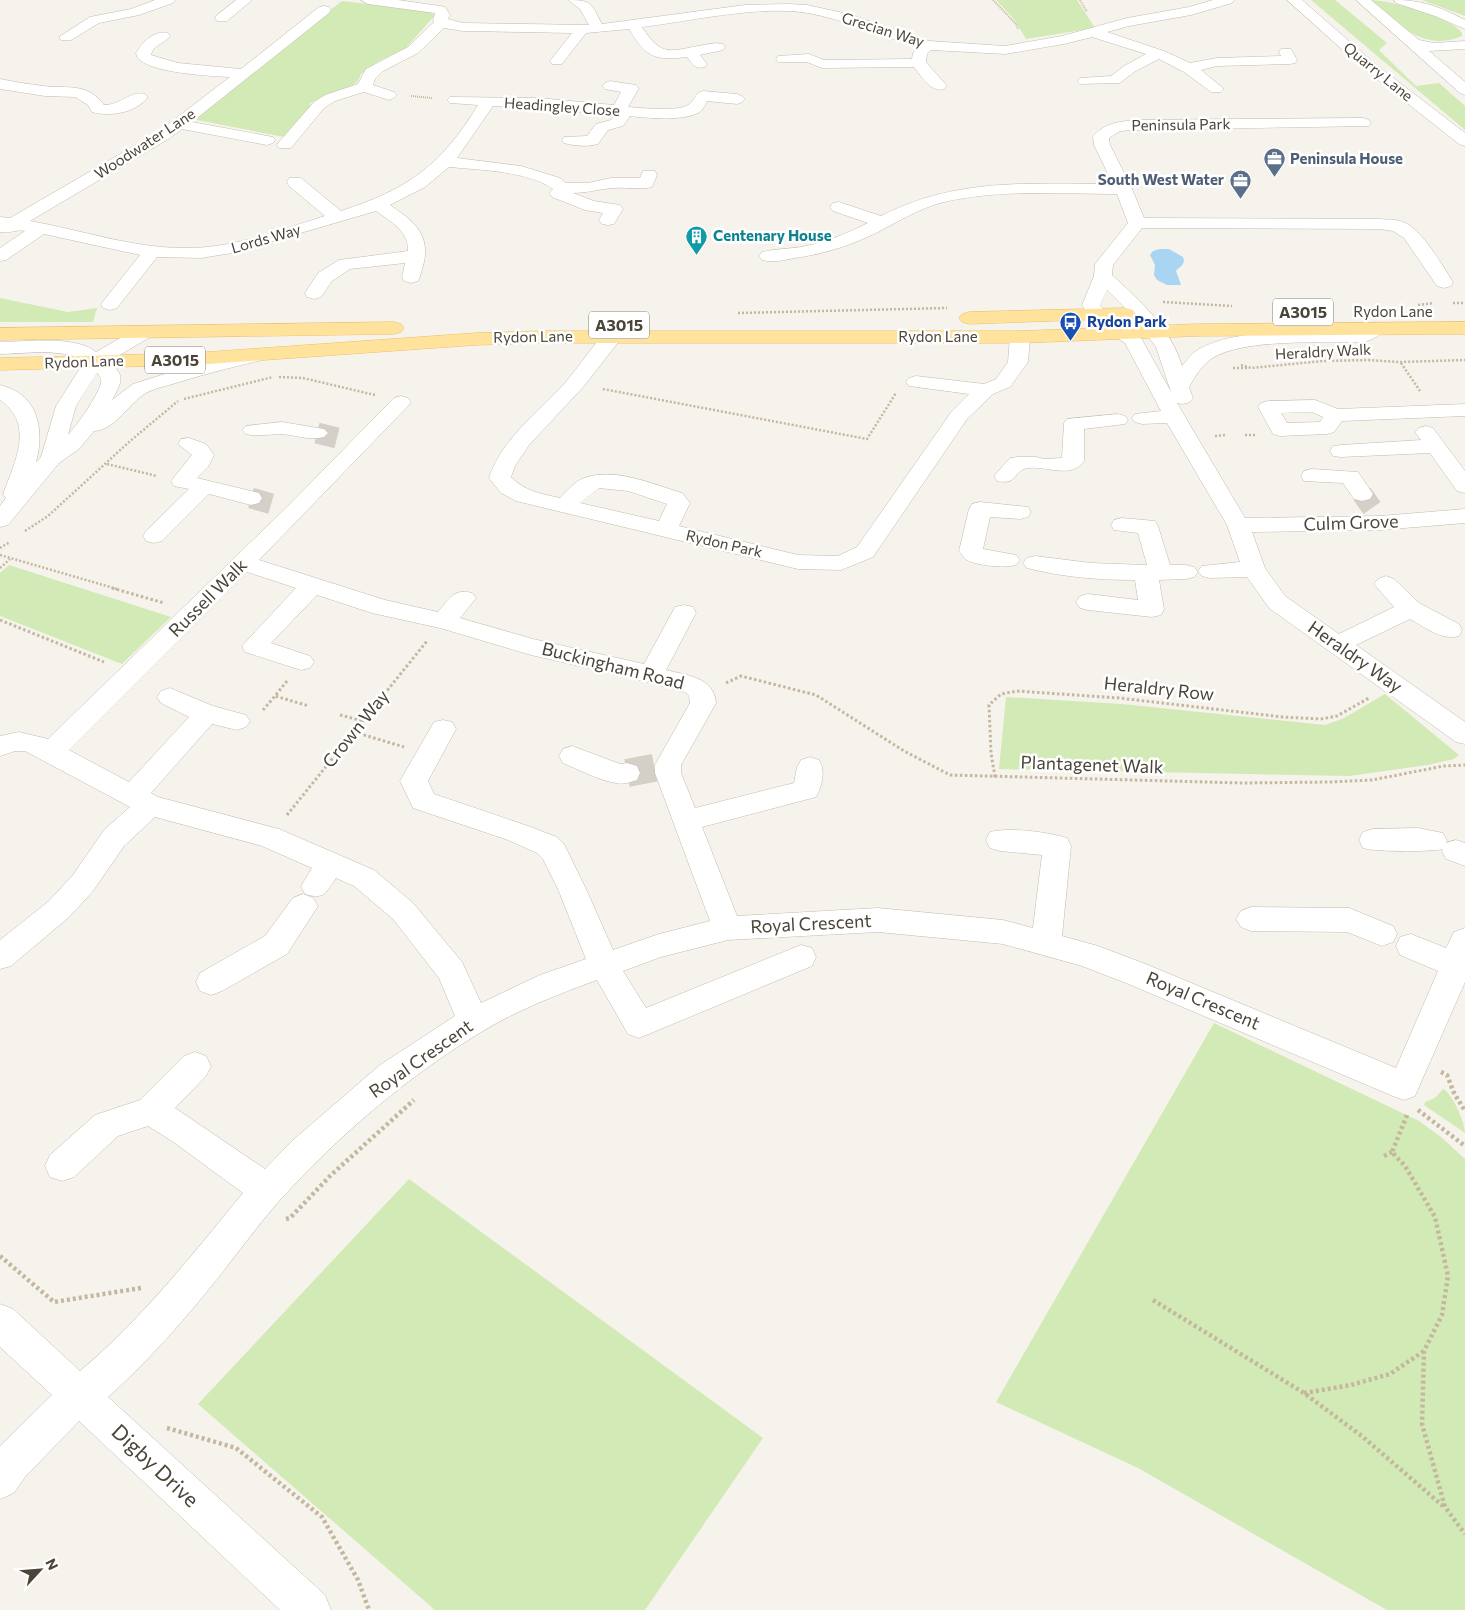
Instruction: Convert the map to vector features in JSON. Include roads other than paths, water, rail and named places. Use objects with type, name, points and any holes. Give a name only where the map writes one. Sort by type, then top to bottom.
[{"type":"main road","name":"Rydon Lane","points":[[0,334],[144,333],[458,326],[726,324],[1457,307]]},
{"type":"main road","name":"Rydon Lane","points":[[0,364],[255,356],[476,339],[613,336],[1020,337],[1156,332],[1465,328]]},
{"type":"street","points":[[66,37],[95,20],[134,12],[168,0]]},
{"type":"street","points":[[222,18],[245,0]]},
{"type":"street","points":[[365,87],[365,80],[370,73],[381,65],[410,52],[442,23],[440,20],[442,12],[440,10],[414,3],[368,0]]},
{"type":"street","points":[[575,0],[586,7],[598,29]]},
{"type":"street","points":[[715,0],[723,12]]},
{"type":"street","name":"Grecian Way","points":[[442,23],[463,27],[598,29],[759,8],[789,8],[807,9],[843,17],[900,38],[928,45],[997,50],[1028,47],[1095,33],[1127,22],[1191,12],[1228,0]]},
{"type":"street","name":"Quarry Lane","points":[[1294,0],[1369,66],[1465,141]]},
{"type":"street","points":[[1363,0],[1465,90]]},
{"type":"street","points":[[1401,0],[1440,13],[1465,25]]},
{"type":"street","points":[[843,17],[856,9]]},
{"type":"street","name":"Woodwater Lane","points":[[4,226],[68,192],[179,124],[324,10]]},
{"type":"street","points":[[286,23],[305,25]]},
{"type":"street","points":[[633,25],[644,44],[653,52],[695,58],[718,47]]},
{"type":"street","points":[[557,61],[582,29]]},
{"type":"street","points":[[1095,33],[1158,54],[1189,68],[1216,89]]},
{"type":"street","points":[[163,36],[147,46],[143,53],[144,57],[151,62],[244,74]]},
{"type":"street","points":[[1415,44],[1434,47],[1465,45]]},
{"type":"street","points":[[918,63],[920,53],[928,45]]},
{"type":"street","points":[[1085,81],[1115,80],[1129,69],[1158,54]]},
{"type":"street","points":[[783,59],[809,58],[822,64],[872,68],[918,63]]},
{"type":"street","points":[[1189,68],[1217,62],[1290,59]]},
{"type":"street","points":[[918,63],[939,86]]},
{"type":"street","points":[[3,78],[45,91],[77,92],[87,96],[98,109],[121,109],[140,97]]},
{"type":"street","points":[[570,140],[592,142],[602,127],[617,123],[631,88],[610,86]]},
{"type":"street","points":[[285,145],[319,105],[330,98],[365,87],[389,94]]},
{"type":"street","points":[[72,105],[87,96]]},
{"type":"street","name":"Headingley Close","points":[[455,100],[538,103],[622,111],[670,113],[695,108],[704,96],[737,99]]},
{"type":"street","name":"Lords Way","points":[[4,226],[40,229],[152,250],[187,254],[234,249],[338,218],[377,204],[423,180],[444,161],[480,117],[488,102]]},
{"type":"street","name":"Peninsula Park","points":[[1137,223],[1124,189],[1102,145],[1101,137],[1104,132],[1120,126],[1211,123],[1363,123]]},
{"type":"street","points":[[179,124],[267,140]]},
{"type":"street","points":[[444,161],[521,171],[554,182],[557,194]]},
{"type":"street","points":[[557,194],[611,183],[646,183],[650,174]]},
{"type":"street","points":[[295,182],[338,218]]},
{"type":"street","points":[[768,256],[816,250],[854,237],[920,204],[970,192],[1124,189]]},
{"type":"street","points":[[557,194],[591,206],[614,209],[608,220]]},
{"type":"street","points":[[377,204],[412,233],[417,247],[411,277]]},
{"type":"street","points":[[839,207],[881,222]]},
{"type":"street","points":[[1096,315],[1091,305],[1103,276],[1104,264],[1137,223],[1380,224],[1398,226],[1410,234],[1444,282]]},
{"type":"street","points":[[0,256],[40,229]]},
{"type":"street","points":[[110,304],[133,277],[152,250]]},
{"type":"street","points":[[314,292],[325,277],[345,264],[415,256]]},
{"type":"street","points":[[1103,276],[1142,314],[1156,332]]},
{"type":"street","name":"Rydon Lane","points":[[1096,315],[1116,329],[1128,333]]},
{"type":"street","points":[[1179,387],[1192,366],[1204,354],[1230,344],[1364,336],[1376,328]]},
{"type":"street","name":"Heraldry Way","points":[[1156,332],[1166,346],[1197,437],[1201,461]]},
{"type":"street","points":[[51,458],[66,406],[94,362],[144,333]]},
{"type":"street","name":"Heraldry Way","points":[[1128,333],[1174,417],[1238,525],[1254,569],[1277,602],[1465,735]]},
{"type":"street","name":"Rydon Park","points":[[613,336],[600,348],[576,382],[510,455],[500,478],[509,488],[524,496],[798,562],[841,563],[865,552],[959,415],[986,390],[1003,383],[1018,362],[1020,337]]},
{"type":"street","points":[[0,348],[71,348],[86,353],[94,362],[106,368],[112,376],[111,383],[83,432]]},
{"type":"street","points":[[3,517],[51,458],[64,451],[83,432],[106,418],[128,396],[140,388],[194,371],[255,356]]},
{"type":"street","points":[[916,382],[986,390]]},
{"type":"street","points":[[0,390],[24,409],[30,425],[31,445],[3,517]]},
{"type":"street","name":"Russell Walk","points":[[51,752],[297,510],[401,402]]},
{"type":"street","points":[[1335,415],[1465,410]]},
{"type":"street","points":[[1422,412],[1435,446],[1465,486]]},
{"type":"street","points":[[1142,418],[1174,417]]},
{"type":"street","points":[[1005,476],[1018,463],[1069,464],[1072,460],[1074,423],[1118,420]]},
{"type":"street","points":[[253,430],[282,428],[317,433]]},
{"type":"street","points":[[338,438],[361,444]]},
{"type":"street","points":[[189,444],[198,449],[203,455],[200,462],[182,481],[251,498]]},
{"type":"street","points":[[1341,451],[1435,446]]},
{"type":"street","points":[[1312,476],[1350,477],[1372,508]]},
{"type":"street","points":[[565,506],[582,488],[594,482],[610,481],[674,498],[679,503],[666,530]]},
{"type":"street","points":[[154,536],[195,484]]},
{"type":"street","points":[[272,504],[297,510]]},
{"type":"street","name":"Culm Grove","points":[[1238,525],[1372,508],[1462,521]]},
{"type":"street","points":[[1008,560],[975,555],[971,551],[980,509],[1020,512]]},
{"type":"street","points":[[1088,602],[1152,608],[1154,573],[1147,526],[1122,525]]},
{"type":"street","points":[[1035,563],[1061,569],[1154,573],[1186,572]]},
{"type":"street","name":"Buckingham Road","points":[[243,564],[381,607],[443,620],[531,646],[651,674],[694,686],[700,690],[704,696],[703,703],[663,766],[668,772],[688,820],[717,904],[728,928]]},
{"type":"street","points":[[1210,571],[1254,569]]},
{"type":"street","points":[[1386,584],[1410,609],[1450,630]]},
{"type":"street","points":[[301,662],[254,646],[313,585]]},
{"type":"street","points":[[443,620],[464,598]]},
{"type":"street","points":[[1336,645],[1410,609]]},
{"type":"street","points":[[651,674],[684,613]]},
{"type":"street","points":[[170,697],[206,714],[237,722]]},
{"type":"street","points":[[0,957],[59,909],[83,884],[141,800],[206,714]]},
{"type":"street","points":[[443,729],[414,781],[423,801],[518,833],[547,845],[554,852],[572,889],[604,966],[639,1025],[801,957]]},
{"type":"street","points":[[0,747],[9,742],[22,740],[51,752],[141,800],[269,837],[316,885]]},
{"type":"street","points":[[572,756],[618,774],[627,773]]},
{"type":"street","points":[[688,820],[806,790],[810,767]]},
{"type":"street","points":[[1373,840],[1418,839],[1451,849]]},
{"type":"street","points":[[1000,840],[1057,846],[1046,943]]},
{"type":"street","points":[[211,982],[276,945],[316,885],[364,878],[403,911],[451,971],[473,1021]]},
{"type":"street","points":[[1251,919],[1350,920],[1382,934]]},
{"type":"street","name":"Royal Crescent","points":[[0,1479],[11,1463],[38,1434],[124,1358],[195,1279],[266,1190],[304,1152],[391,1075],[473,1021],[551,984],[659,946],[728,928],[878,920],[1003,932],[1086,955],[1205,1001],[1409,1097],[1417,1056],[1459,967]]},
{"type":"street","points":[[1411,946],[1459,967]]},
{"type":"street","points":[[62,1166],[107,1125],[151,1111],[195,1066]]},
{"type":"street","points":[[151,1111],[184,1131],[266,1190]]},
{"type":"street","name":"Digby Drive","points":[[0,1322],[80,1396],[139,1432],[310,1610]]},
{"type":"water","points":[[1169,249],[1183,257],[1183,264],[1176,271],[1181,285],[1167,285],[1157,280],[1154,275],[1155,265],[1150,255],[1153,251]]},
{"type":"tunnel","points":[[317,433],[337,438]]},
{"type":"tunnel","points":[[1362,494],[1372,508]]},
{"type":"tunnel","points":[[251,498],[272,504]]},
{"type":"tunnel","points":[[627,773],[658,767]]},
{"type":"place","name":"Peninsula House","points":[[1274,178]]},
{"type":"place","name":"South West Water","points":[[1240,199]]},
{"type":"place","name":"Centenary House","points":[[697,255]]},
{"type":"place","name":"Rydon Park","points":[[1071,341]]}]
